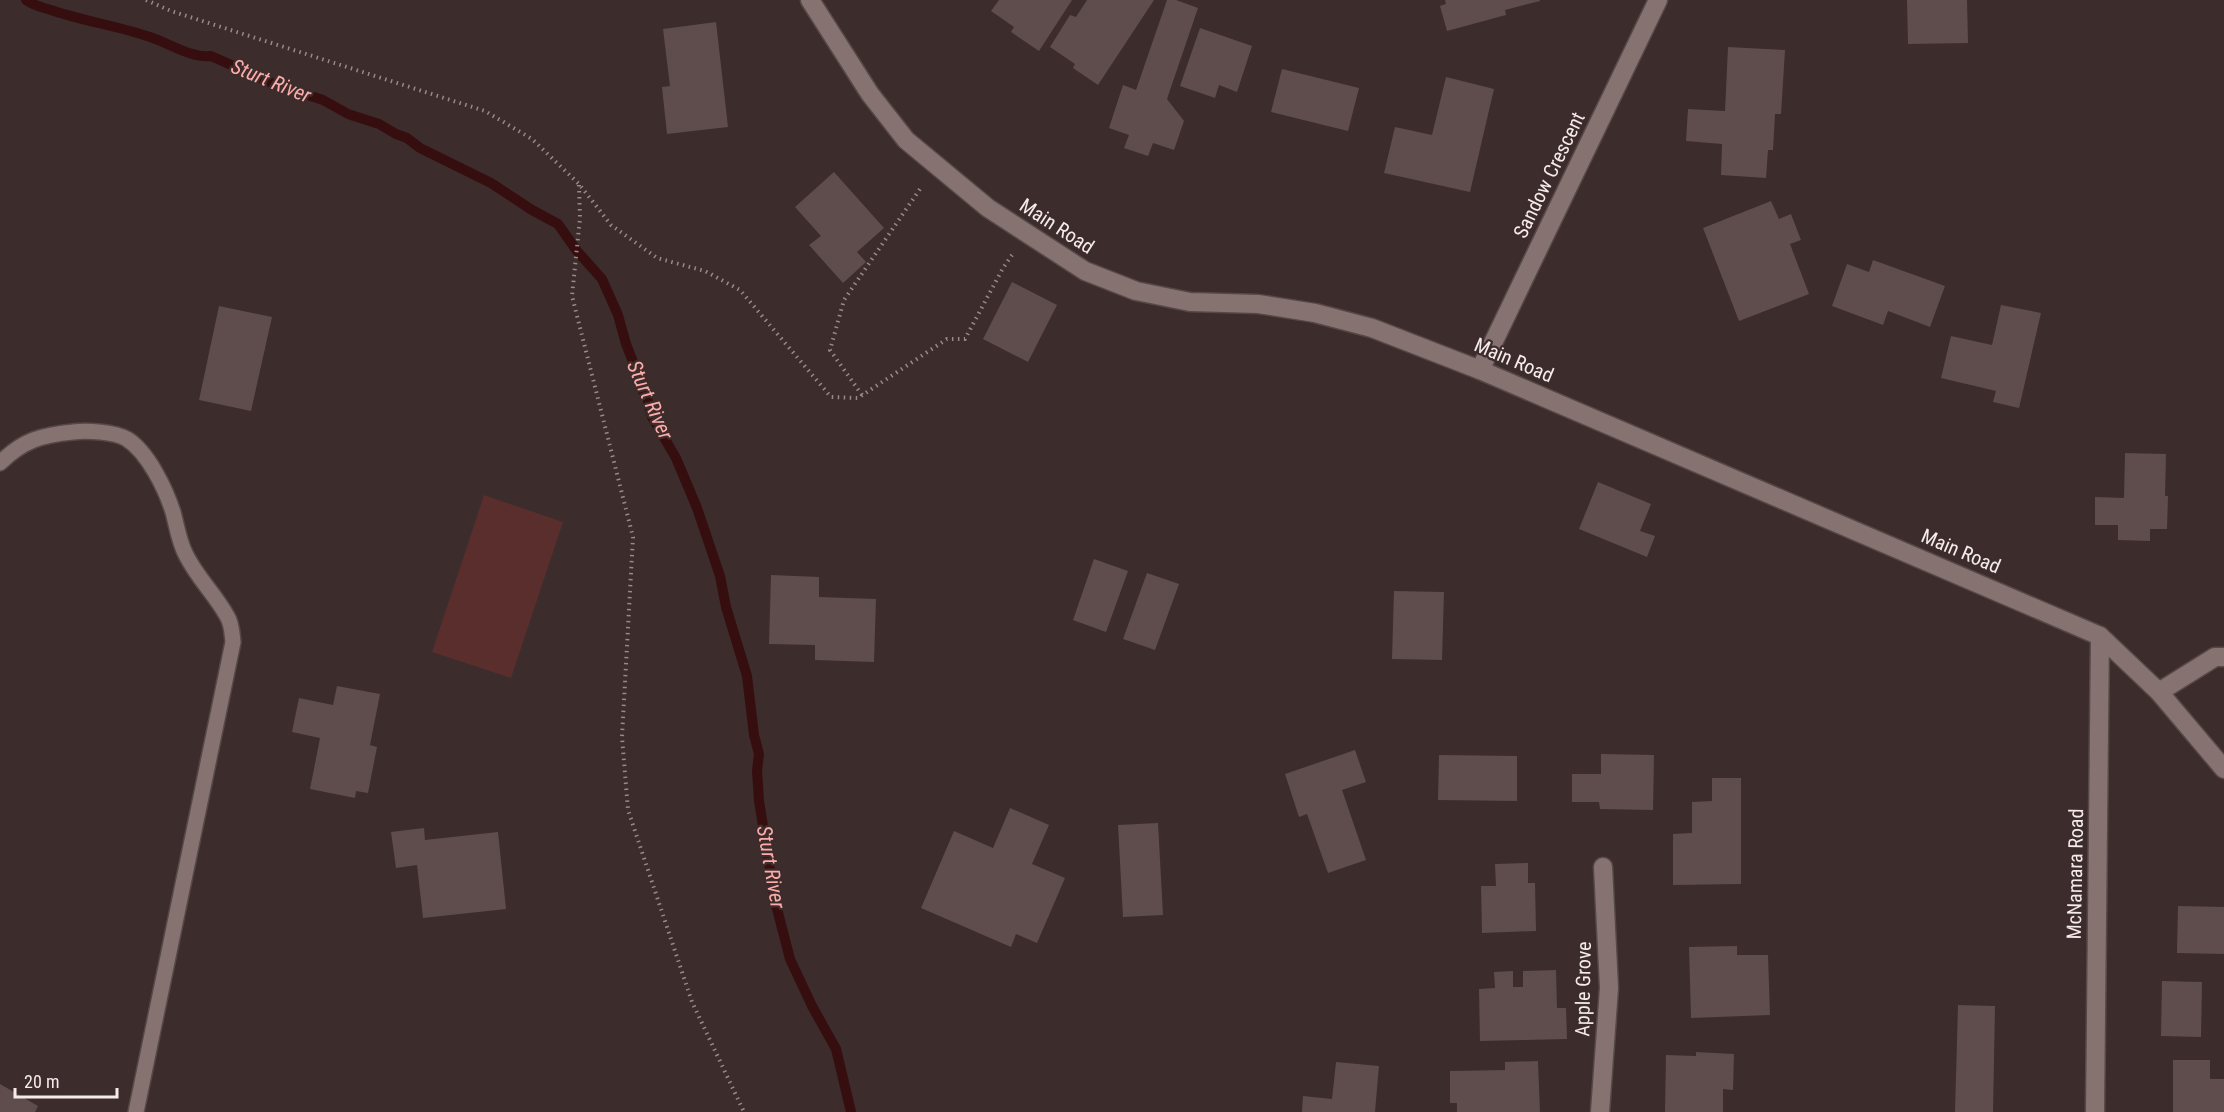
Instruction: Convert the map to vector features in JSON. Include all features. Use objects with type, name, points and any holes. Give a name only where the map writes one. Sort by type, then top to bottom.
[{"type":"main road","name":"Main Road","points":[[810,0],[870,94],[906,140],[988,208],[1085,271],[1136,291],[1190,302],[1258,304],[1315,313],[1372,328],[1480,370],[2100,636],[2158,692],[2224,769]]},
{"type":"main road","name":"Sandow Crescent","points":[[1480,370],[1658,0]]},
{"type":"main road","name":"McNamara Road","points":[[2095,1112],[2100,636]]},
{"type":"main road","points":[[2158,692],[2215,657],[2224,657]]},
{"type":"main road","name":"Apple Grove","points":[[1600,1112],[1609,988],[1603,867]]},
{"type":"lane","points":[[0,463],[10,452],[29,440],[54,434],[80,431],[103,433],[127,439],[158,475],[172,509],[182,548],[196,575],[228,617],[232,629],[232,642],[136,1112]]},
{"type":"path","points":[[146,0],[171,11],[485,111],[532,139],[579,184],[611,225],[657,258],[705,271],[740,290],[831,397],[858,398],[947,339],[965,339],[1003,268]]},
{"type":"path","points":[[862,395],[830,350],[844,300],[936,166]]},
{"type":"path","points":[[579,184],[580,218],[572,296],[633,537],[622,737],[628,810],[692,1002],[744,1112]]},
{"type":"shaded area","points":[[484,495],[563,522],[511,678],[432,652]]},
{"type":"building","points":[[999,0],[1072,0],[1039,51],[1011,32],[1014,27],[991,11]]},
{"type":"building","points":[[1087,0],[1154,0],[1098,85],[1073,68],[1075,64],[1050,47],[1070,15],[1076,17]]},
{"type":"building","points":[[1167,0],[1176,0],[1198,8],[1167,99],[1184,121],[1174,150],[1153,143],[1148,156],[1124,148],[1129,135],[1109,128],[1123,85],[1136,90]]},
{"type":"building","points":[[1445,0],[1540,1],[1505,10],[1506,15],[1447,31],[1440,6],[1446,4]]},
{"type":"building","points":[[1907,0],[1967,0],[1968,43],[1908,44]]},
{"type":"building","points":[[716,22],[728,127],[667,134],[662,87],[670,86],[663,29]]},
{"type":"building","points":[[1200,28],[1252,46],[1237,92],[1219,85],[1215,98],[1180,86]]},
{"type":"building","points":[[1728,47],[1785,50],[1781,114],[1775,114],[1773,150],[1768,150],[1766,178],[1721,175],[1722,144],[1686,141],[1688,109],[1725,111]]},
{"type":"building","points":[[1282,69],[1359,88],[1348,131],[1271,112]]},
{"type":"building","points":[[1446,77],[1494,89],[1470,192],[1384,173],[1395,127],[1432,135]]},
{"type":"building","points":[[834,172],[884,228],[857,252],[866,262],[843,283],[809,245],[821,236],[795,207]]},
{"type":"building","points":[[1771,201],[1779,219],[1791,214],[1801,240],[1790,244],[1809,294],[1739,321],[1703,228]]},
{"type":"building","points":[[1873,260],[1945,286],[1930,327],[1888,311],[1883,325],[1832,306],[1847,264],[1869,272]]},
{"type":"building","points":[[1012,282],[1057,305],[1028,362],[983,339]]},
{"type":"building","points":[[2001,305],[2041,313],[2019,408],[1993,402],[1996,391],[1941,378],[1951,336],[1992,345]]},
{"type":"building","points":[[219,306],[272,317],[251,411],[199,400]]},
{"type":"building","points":[[2125,453],[2166,454],[2167,529],[2150,529],[2150,541],[2118,540],[2118,525],[2095,525],[2095,497],[2124,498]]},
{"type":"building","points":[[1598,482],[1651,504],[1640,531],[1655,536],[1647,557],[1579,529]]},
{"type":"building","points":[[1094,559],[1128,571],[1106,632],[1073,620]]},
{"type":"building","points":[[1147,573],[1179,584],[1155,650],[1123,639]]},
{"type":"building","points":[[771,575],[819,577],[819,597],[876,599],[874,662],[815,660],[815,645],[769,644]]},
{"type":"building","points":[[1394,591],[1444,592],[1442,660],[1392,659]]},
{"type":"building","points":[[337,686],[380,694],[370,745],[377,747],[368,793],[356,791],[355,798],[310,789],[320,738],[292,732],[299,698],[333,705]]},
{"type":"building","points":[[1355,750],[1366,782],[1342,790],[1366,860],[1328,873],[1307,814],[1299,817],[1285,774]]},
{"type":"building","points":[[1601,754],[1654,755],[1653,810],[1600,809],[1599,802],[1572,802],[1572,774],[1601,774]]},
{"type":"building","points":[[1439,755],[1517,756],[1517,801],[1438,800]]},
{"type":"building","points":[[1712,778],[1741,778],[1741,884],[1673,885],[1673,834],[1692,833],[1692,802],[1712,801]]},
{"type":"building","points":[[1010,808],[1049,825],[1032,864],[1065,878],[1037,943],[1016,934],[1011,947],[921,908],[954,831],[993,848]]},
{"type":"building","points":[[1158,823],[1163,915],[1123,917],[1118,825]]},
{"type":"building","points":[[424,828],[425,840],[498,832],[506,909],[423,918],[417,865],[396,868],[391,832]]},
{"type":"building","points":[[1528,863],[1528,883],[1535,883],[1536,931],[1482,933],[1481,886],[1496,886],[1495,864]]},
{"type":"building","points":[[2178,906],[2224,907],[2224,954],[2177,953]]},
{"type":"building","points":[[1737,946],[1737,955],[1768,955],[1770,1015],[1691,1018],[1689,947]]},
{"type":"building","points":[[1556,970],[1557,1008],[1566,1008],[1567,1039],[1480,1041],[1479,989],[1495,988],[1494,972],[1513,971],[1513,987],[1523,987],[1523,971]]},
{"type":"building","points":[[2162,981],[2202,982],[2201,1037],[2161,1036]]},
{"type":"building","points":[[1958,1005],[1995,1006],[1993,1112],[1955,1112]]},
{"type":"building","points":[[1696,1052],[1734,1054],[1733,1090],[1723,1089],[1723,1112],[1665,1112],[1666,1055],[1696,1056]]},
{"type":"building","points":[[2173,1060],[2210,1060],[2210,1079],[2224,1079],[2224,1112],[2173,1112]]},
{"type":"building","points":[[1538,1061],[1540,1112],[1457,1112],[1457,1103],[1450,1103],[1450,1071],[1505,1070],[1505,1062]]},
{"type":"building","points":[[1336,1062],[1379,1066],[1375,1112],[1302,1112],[1303,1096],[1332,1099]]},
{"type":"building","points":[[0,1084],[38,1106],[35,1112],[0,1112]]},
{"type":"waterway","name":"Sturt River","points":[[26,0],[63,14],[150,37],[195,55],[211,56],[274,84],[323,100],[348,114],[379,124],[407,138],[420,148],[491,183],[558,224],[577,251],[602,279],[618,315],[639,385],[647,398],[652,417],[676,458],[697,508],[720,576],[726,607],[747,676],[754,735],[759,754],[757,771],[759,801],[775,901],[790,959],[812,1006],[836,1049],[851,1112]]}]
